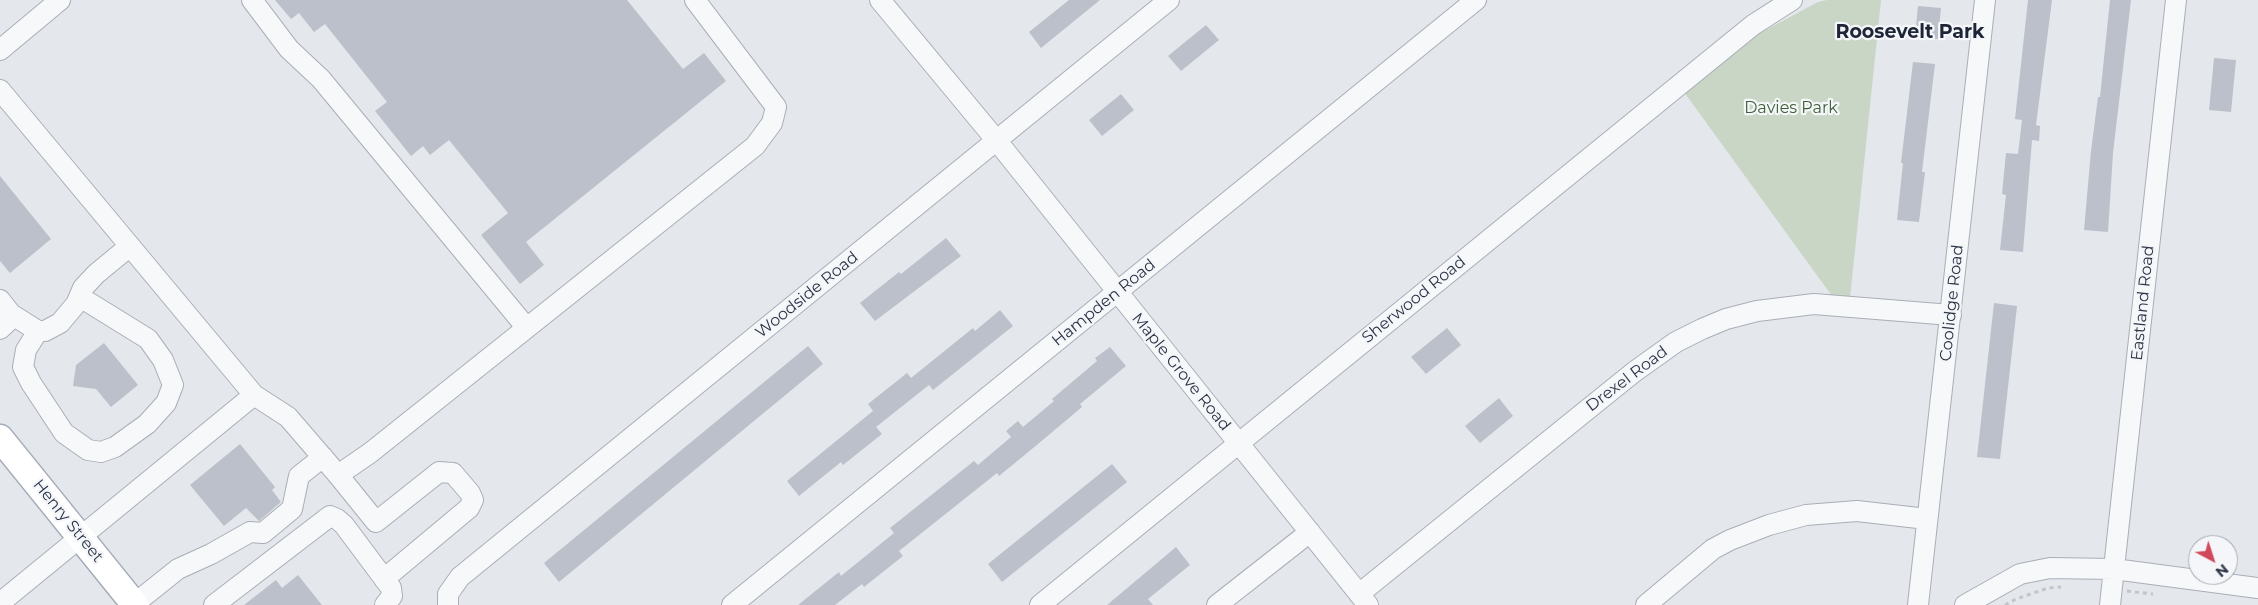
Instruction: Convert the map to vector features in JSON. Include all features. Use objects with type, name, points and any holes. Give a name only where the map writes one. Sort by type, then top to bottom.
[{"type":"main road","name":"Henry Street","points":[[0,438],[135,605]]},
{"type":"street","points":[[0,50],[60,0]]},
{"type":"street","points":[[252,0],[289,49],[321,79],[526,327]]},
{"type":"street","points":[[338,475],[370,453],[755,146],[772,123],[776,107],[695,0]]},
{"type":"street","name":"Maple Grove Road","points":[[880,0],[997,141],[1363,600]]},
{"type":"street","name":"Woodside Road","points":[[448,599],[460,577],[1169,0]]},
{"type":"street","name":"Hampden Road","points":[[732,605],[1476,0]]},
{"type":"street","name":"Sherwood Road","points":[[1040,605],[1753,25],[1792,0]]},
{"type":"street","name":"Coolidge Road","points":[[1918,605],[1985,0]]},
{"type":"street","name":"Eastland Road","points":[[2110,605],[2176,0]]},
{"type":"street","points":[[0,90],[254,395],[288,417],[376,522]]},
{"type":"street","points":[[0,300],[7,323],[45,331],[60,322],[76,304],[83,288],[96,274],[130,246]]},
{"type":"street","points":[[38,331],[26,350],[22,366],[64,433],[88,450],[101,452],[115,447],[147,424],[166,402],[173,385],[163,360],[148,339],[80,297]]},
{"type":"street","name":"Drexel Road","points":[[1363,600],[1634,372],[1676,342],[1702,329],[1726,319],[1757,311],[1814,304],[1951,315]]},
{"type":"street","points":[[0,603],[254,395]]},
{"type":"street","points":[[135,605],[178,569],[211,554],[250,532],[263,533],[292,510],[299,476],[323,457]]},
{"type":"street","points":[[355,540],[439,472],[453,473],[470,493],[473,500],[469,508],[384,579]]},
{"type":"street","points":[[1646,605],[1713,549],[1769,525],[1806,515],[1857,511],[1927,519]]},
{"type":"street","points":[[214,605],[330,516],[337,519],[355,540],[391,588],[392,596],[386,604]]},
{"type":"street","points":[[1217,605],[1310,532]]},
{"type":"street","points":[[1964,605],[2020,574],[2050,568],[2114,570],[2258,588]]},
{"type":"green space","name":"Davies Park","points":[[1827,0],[1881,0],[1850,298],[1832,296],[1684,92],[1760,33],[1818,2]]},
{"type":"building","points":[[275,0],[627,0],[683,69],[704,53],[726,81],[526,242],[544,265],[520,284],[481,235],[508,213],[449,140],[430,155],[423,146],[411,156],[375,111],[387,102],[325,24],[314,32],[299,13],[291,19]]},
{"type":"building","points":[[1069,0],[1100,0],[1041,48],[1029,32]]},
{"type":"building","points":[[2028,0],[2052,0],[2036,125],[2040,126],[2039,141],[2032,140],[2023,252],[2000,250],[2006,195],[2002,194],[2006,153],[2018,154],[2022,120],[2015,119]]},
{"type":"building","points":[[2110,0],[2131,0],[2113,153],[2108,232],[2084,230],[2091,151],[2098,97],[2100,97]]},
{"type":"building","points":[[1918,6],[1941,8],[1938,39],[1915,37]]},
{"type":"building","points":[[1206,25],[1219,40],[1181,71],[1168,56]]},
{"type":"building","points":[[2214,58],[2236,60],[2231,112],[2209,110]]},
{"type":"building","points":[[1913,62],[1935,64],[1922,172],[1925,172],[1919,222],[1897,220],[1903,163],[1901,163]]},
{"type":"building","points":[[1121,94],[1134,110],[1102,136],[1089,120]]},
{"type":"building","points":[[0,176],[51,239],[10,273],[0,261]]},
{"type":"building","points":[[946,238],[961,256],[875,321],[860,303],[899,272],[901,274]]},
{"type":"building","points":[[1994,303],[2017,306],[2000,459],[1977,457]]},
{"type":"building","points":[[1000,310],[1013,326],[933,390],[929,385],[876,427],[882,434],[843,465],[841,462],[799,496],[787,481],[873,411],[868,404],[907,373],[911,378],[973,328],[975,331]]},
{"type":"building","points":[[1447,328],[1461,345],[1426,374],[1411,357]]},
{"type":"building","points":[[104,343],[138,385],[111,407],[96,389],[73,386],[76,365]]},
{"type":"building","points":[[808,346],[823,364],[559,582],[544,563]]},
{"type":"building","points":[[1110,347],[1126,366],[1080,404],[1082,407],[999,476],[997,473],[899,551],[903,556],[864,587],[862,584],[835,605],[798,605],[839,572],[841,576],[894,533],[890,528],[974,461],[978,465],[1011,437],[1006,431],[1018,421],[1023,427],[1054,401],[1052,399],[1097,361],[1095,358]]},
{"type":"building","points":[[1499,398],[1513,416],[1480,443],[1465,426]]},
{"type":"building","points":[[240,444],[275,487],[272,490],[281,502],[259,521],[246,508],[224,526],[190,485]]},
{"type":"building","points":[[1112,464],[1127,482],[1002,582],[988,564]]},
{"type":"building","points":[[1176,547],[1190,565],[1148,599],[1153,605],[1107,605]]},
{"type":"building","points":[[298,575],[322,605],[244,605],[276,580],[282,588]]},
{"type":"district","name":"Roosevelt Park","points":[[1910,32]]}]
